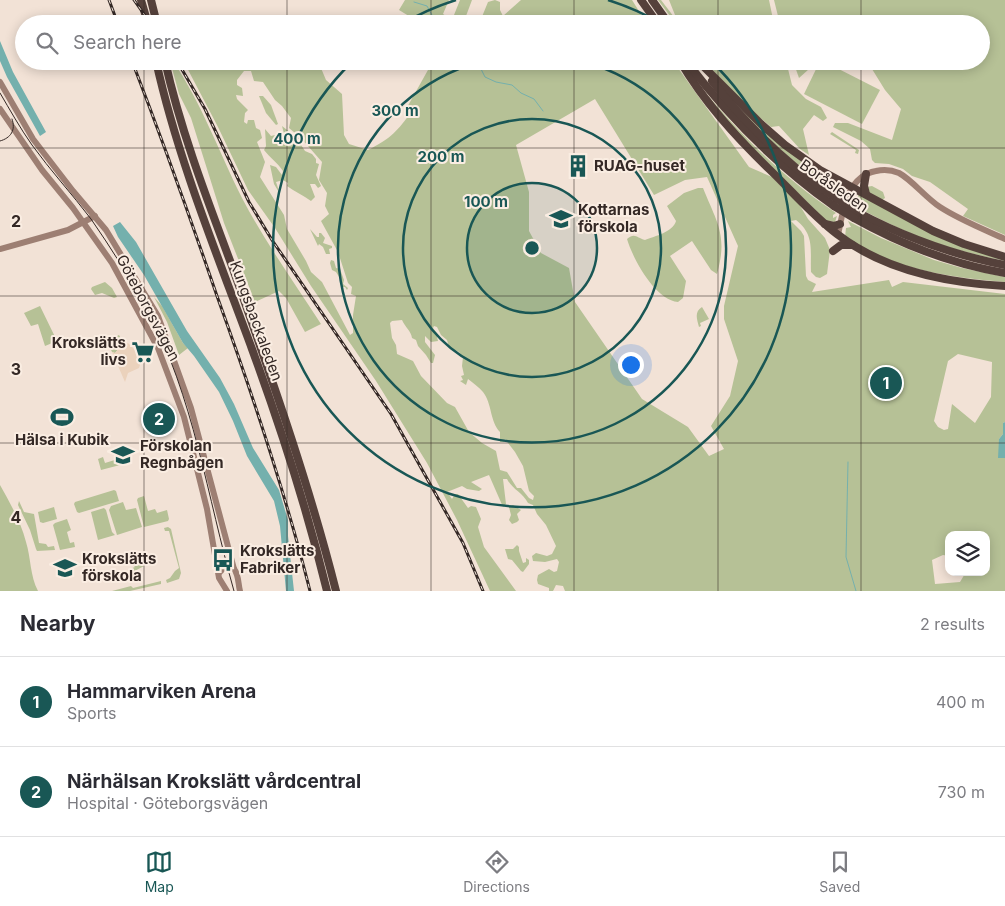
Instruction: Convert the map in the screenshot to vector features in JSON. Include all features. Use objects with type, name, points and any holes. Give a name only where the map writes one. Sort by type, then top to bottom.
[{"type":"highway","points":[[141,0],[145,15]]},
{"type":"highway","points":[[151,0],[155,15]]},
{"type":"highway","points":[[641,0],[652,15]]},
{"type":"highway","points":[[652,0],[663,15]]},
{"type":"highway","name":"Kungsbackaleden","points":[[158,70],[167,108],[182,156],[281,432],[308,518],[327,591]]},
{"type":"highway","name":"Kungsbackaleden","points":[[167,70],[183,130],[276,388],[307,484],[336,591]]},
{"type":"highway","points":[[686,70],[703,97],[730,130],[825,224],[852,245],[881,259],[915,270],[960,281],[1005,286]]},
{"type":"highway","name":"Boråsleden","points":[[693,70],[758,144],[795,177],[856,215],[877,231],[917,249],[968,265],[1005,273]]},
{"type":"highway","name":"Boråsleden","points":[[705,70],[727,101],[764,140],[835,202]]},
{"type":"highway","points":[[707,70],[784,145],[820,170],[933,231],[964,244],[1005,257]]},
{"type":"highway","points":[[866,174],[864,186],[866,194]]},
{"type":"highway","name":"Boråsleden","points":[[856,215],[950,252],[1005,265]]},
{"type":"highway","points":[[825,224],[834,226],[840,224]]},
{"type":"highway","points":[[834,251],[841,245],[852,245]]},
{"type":"main road","name":"Göteborgsvägen","points":[[0,82],[25,127],[51,163],[106,230],[141,291],[154,308],[171,349],[191,408],[240,591]]},
{"type":"main road","name":"Göteborgsvägen","points":[[1,110],[42,170],[84,222],[112,262],[138,307],[158,348],[184,417],[207,509],[220,581],[226,588],[237,580]]},
{"type":"main road","points":[[838,235],[852,187],[866,174],[885,170],[898,173],[938,206],[1005,239]]},
{"type":"main road","points":[[0,249],[63,232],[95,216]]},
{"type":"main road","points":[[219,573],[225,567],[234,569]]},
{"type":"green space","points":[[405,0],[449,0],[443,14],[444,15],[407,15],[399,10]]},
{"type":"green space","points":[[460,0],[472,0],[466,15],[454,15]]},
{"type":"green space","points":[[495,0],[500,2],[500,10],[502,15],[483,15],[488,2]]},
{"type":"green space","points":[[521,0],[632,0],[641,15],[504,15]]},
{"type":"green space","points":[[658,0],[661,0],[672,15],[669,15]]},
{"type":"green space","points":[[669,0],[769,0],[772,15],[675,15]]},
{"type":"green space","points":[[774,0],[1005,0],[1005,235],[963,216],[968,209],[930,182],[912,176],[903,169],[889,164],[875,163],[872,160],[870,149],[861,141],[833,127],[835,123],[848,123],[892,140],[901,109],[885,90],[873,70],[990,70],[990,15],[778,15]]},
{"type":"green space","points":[[172,70],[179,70],[193,94],[242,198],[270,246],[321,324],[305,332],[286,298],[279,291],[255,302],[224,223],[191,118],[179,94]]},
{"type":"green space","points":[[188,70],[322,70],[326,80],[342,94],[344,135],[349,144],[368,150],[391,136],[409,115],[405,111],[428,70],[679,70],[749,167],[772,177],[799,204],[808,219],[825,238],[830,250],[827,274],[820,278],[811,272],[811,250],[806,231],[796,220],[791,221],[804,236],[806,276],[808,280],[816,284],[812,292],[889,280],[892,287],[903,282],[1005,294],[1005,422],[1003,423],[1003,434],[999,439],[1005,458],[1005,591],[565,591],[563,586],[556,585],[553,591],[549,591],[549,588],[538,584],[538,575],[549,569],[554,572],[557,571],[559,562],[557,559],[545,562],[533,561],[532,556],[536,553],[547,556],[552,554],[556,546],[546,525],[537,514],[533,505],[528,503],[507,479],[503,479],[506,504],[503,507],[489,475],[471,482],[482,489],[479,491],[462,486],[447,492],[452,499],[455,494],[458,494],[468,508],[471,506],[476,507],[481,519],[478,527],[484,547],[516,591],[490,591],[457,520],[427,463],[376,381],[248,190]],"holes":[[[244,71],[251,71],[254,81],[263,82],[275,100],[291,118],[289,128],[301,138],[322,162],[319,180],[327,193],[325,206],[329,214],[321,221],[338,252],[348,283],[352,287],[351,294],[356,296],[353,333],[350,335],[322,282],[311,272],[287,229],[284,215],[260,177],[265,162],[257,142],[262,138],[260,130],[256,128],[254,120],[248,120],[247,124],[244,122],[245,113],[248,110],[237,99],[236,95],[243,96],[242,88],[237,85],[237,80]],[[595,99],[654,195],[685,180],[707,177],[738,246],[724,306],[724,319],[738,361],[730,396],[711,426],[724,449],[709,456],[688,427],[642,399],[575,302],[569,268],[541,253],[529,231],[529,192],[516,145]],[[402,320],[412,338],[416,340],[418,346],[431,363],[433,363],[435,355],[425,342],[425,336],[431,342],[438,341],[437,337],[439,336],[433,328],[434,326],[437,327],[441,335],[447,340],[449,347],[459,352],[463,357],[464,375],[461,376],[463,380],[460,381],[466,385],[468,379],[480,388],[486,396],[494,423],[500,432],[500,442],[504,442],[505,439],[523,466],[529,491],[534,496],[533,500],[521,488],[517,488],[507,472],[500,470],[496,451],[482,443],[469,432],[455,407],[447,403],[421,376],[413,361],[397,354],[390,323]],[[958,354],[992,362],[991,397],[975,423],[952,404],[948,429],[944,430],[938,427],[934,421],[948,361]]]},
{"type":"green space","points":[[713,70],[788,70],[792,85],[806,99],[821,107],[827,118],[823,121],[814,115],[803,129],[809,155],[800,149],[779,126],[771,127],[736,97]]},
{"type":"green space","points":[[796,70],[808,70],[799,78]]},
{"type":"green space","points":[[816,70],[841,70],[880,90],[862,124],[804,94]]},
{"type":"green space","points":[[700,86],[731,122],[780,170],[797,185],[836,213],[833,215],[833,218],[837,216],[835,222],[826,221],[729,124]]},
{"type":"green space","points":[[259,96],[263,96],[271,105],[278,124],[276,125],[266,113]]},
{"type":"green space","points":[[736,104],[842,186],[845,189],[844,194],[840,193],[839,195],[797,164]]},
{"type":"green space","points":[[282,126],[296,137],[305,151],[312,154],[316,159],[316,163],[319,164],[316,175],[321,186],[318,188],[315,184],[310,184],[315,197],[311,201],[287,186],[288,183],[283,180],[276,182],[280,194],[274,184],[270,165],[276,167],[282,175],[283,171],[264,150],[266,146],[265,129],[271,136],[275,135],[286,141]]},
{"type":"green space","points":[[832,132],[859,150],[858,154],[855,153],[856,150],[830,134]]},
{"type":"green space","points":[[872,186],[883,192],[885,198],[882,200],[870,193],[866,187]]},
{"type":"green space","points":[[703,188],[716,220],[721,239],[720,261],[717,274],[711,270],[692,241],[670,256],[686,281],[683,298],[678,302],[669,300],[653,286],[634,257],[627,239],[634,236],[645,240],[668,231],[676,221],[667,206],[684,193]]},
{"type":"green space","points":[[859,194],[1005,259],[1005,261],[944,245],[895,226],[858,208],[858,204],[853,205]]},
{"type":"green space","points":[[848,221],[881,238],[934,260],[1005,277],[1005,282],[971,279],[920,270],[888,259],[865,249],[845,237],[846,228],[851,227]]},
{"type":"green space","points":[[310,229],[317,237],[321,233],[325,238],[323,243],[332,246],[329,249],[330,254],[326,254],[323,247],[319,244],[318,246]]},
{"type":"green space","points":[[331,260],[334,261],[336,268],[340,269],[344,280],[343,284],[348,288],[347,290],[345,287],[342,287],[341,280],[336,272],[332,270]]},
{"type":"green space","points":[[105,282],[112,288],[117,297],[114,298],[102,293],[95,295],[91,289],[92,287]]},
{"type":"green space","points":[[154,297],[162,306],[183,343],[188,348],[179,355],[167,322]]},
{"type":"green space","points":[[40,306],[57,341],[45,346],[38,324],[31,326],[24,313]]},
{"type":"green space","points":[[702,307],[709,319],[700,323],[701,326],[699,327],[697,313]]},
{"type":"green space","points":[[119,335],[125,346],[121,346],[115,353],[112,352],[107,341]]},
{"type":"green space","points":[[103,457],[105,463],[118,459],[120,465],[101,470],[98,459]]},
{"type":"green space","points":[[0,485],[21,527],[28,548],[33,579],[38,591],[0,591]]},
{"type":"green space","points":[[114,490],[119,501],[77,512],[75,502]]},
{"type":"green space","points":[[144,496],[148,511],[155,509],[157,513],[167,510],[168,521],[144,527],[137,500]]},
{"type":"green space","points":[[19,501],[24,512],[34,514],[39,543],[46,544],[48,547],[54,546],[55,550],[37,551],[30,530],[18,505]]},
{"type":"green space","points":[[123,502],[126,510],[136,508],[142,527],[117,535],[109,510],[111,506]]},
{"type":"green space","points":[[513,505],[521,510],[517,514],[519,520],[512,524],[509,520],[511,515],[509,507]]},
{"type":"green space","points":[[54,507],[57,519],[43,523],[40,522],[38,512]]},
{"type":"green space","points":[[104,508],[112,532],[115,535],[98,540],[91,512]]},
{"type":"green space","points":[[67,519],[71,530],[67,532],[70,543],[74,542],[75,547],[60,550],[53,525]]},
{"type":"green space","points":[[168,527],[171,529],[181,573],[179,579],[167,583],[166,580],[179,568],[169,531],[165,531],[164,528]]},
{"type":"green space","points":[[517,545],[523,563],[526,562],[526,558],[529,560],[529,564],[523,572],[512,560],[508,559],[505,549],[513,549]]},
{"type":"green space","points":[[134,557],[144,566],[131,573],[130,569],[135,567],[129,561]]},
{"type":"green space","points":[[161,581],[161,584],[130,591],[112,591],[131,586],[133,588]]},
{"type":"shaded area","points":[[128,343],[136,351],[140,365],[139,368],[128,373],[125,382],[112,352],[115,353],[121,346]]},
{"type":"water","points":[[0,41],[13,72],[46,132],[40,136],[0,61]]},
{"type":"water","points":[[120,222],[136,242],[187,331],[220,378],[234,404],[253,448],[279,490],[288,520],[294,591],[286,591],[280,526],[274,501],[247,456],[219,392],[183,343],[144,275],[118,237],[113,226]]},
{"type":"water","points":[[1005,422],[1005,458],[998,458],[999,439],[1003,434],[1003,423]]},
{"type":"waterway","points":[[414,2],[427,6],[432,15]]},
{"type":"waterway","points":[[482,70],[485,77],[496,82],[512,85],[521,93],[534,99],[543,111]]},
{"type":"waterway","points":[[848,462],[846,557],[856,591]]},
{"type":"tram line","points":[[0,93],[32,145],[91,219],[106,241],[141,297],[163,342],[177,377],[198,447],[234,591]]},
{"type":"tram line","points":[[0,141],[12,133],[12,119]]},
{"type":"railway","points":[[109,0],[115,15]]},
{"type":"railway","points":[[134,0],[145,15]]},
{"type":"railway","points":[[135,70],[186,207],[255,406],[279,479],[310,591]]},
{"type":"railway","points":[[182,70],[205,109],[249,202],[272,240],[391,414],[463,543],[483,591]]},
{"type":"place","name":"RUAG-huset","points":[[578,166]]},
{"type":"place","name":"Kottarnas förskola","points":[[561,219]]},
{"type":"place","name":"Krokslätts livs","points":[[143,352]]},
{"type":"place","name":"Hammarviken Arena","points":[[886,383]]},
{"type":"place","name":"Hälsa i Kubik","points":[[62,417]]},
{"type":"place","name":"Närhälsan Krokslätt vårdcentral","points":[[159,419]]},
{"type":"place","name":"Förskolan Regnbågen","points":[[123,455]]},
{"type":"place","name":"Krokslätts Fabriker","points":[[223,560]]},
{"type":"place","name":"Krokslätts förskola","points":[[65,568]]}]
